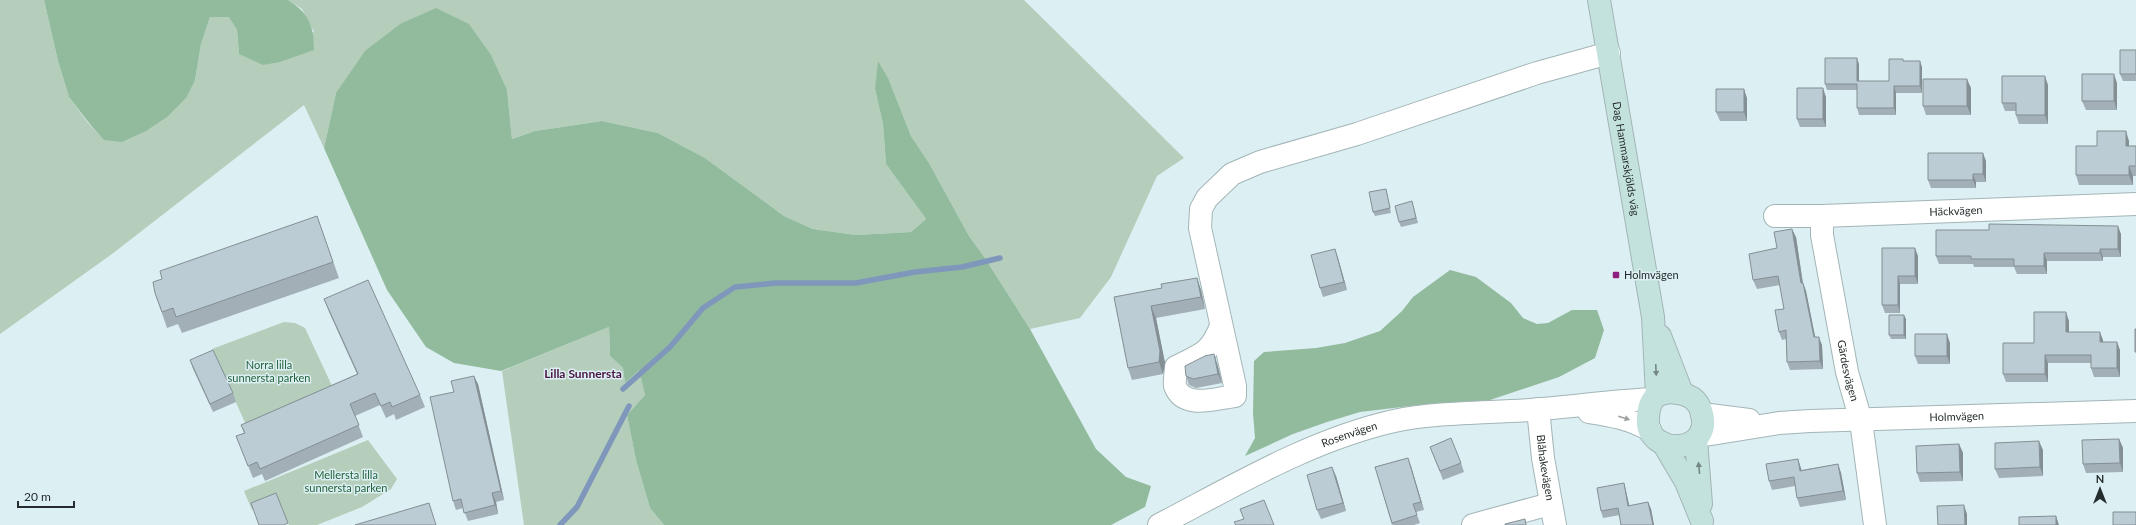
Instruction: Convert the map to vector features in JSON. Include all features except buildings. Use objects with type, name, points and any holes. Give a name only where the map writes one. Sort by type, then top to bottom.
[{"type":"main road","name":"Dag Hammarskjölds väg","points":[[1599,0],[1652,317],[1655,397],[1649,407],[1647,421],[1686,482],[1702,523]]},
{"type":"main road","name":"Dag Hammarskjölds väg","points":[[1652,317],[1682,393]]},
{"type":"main road","points":[[1655,397],[1669,392],[1682,393],[1698,404],[1702,414]]},
{"type":"main road","name":"Dag Hammarskjölds väg","points":[[1702,414],[1702,429],[1698,438],[1702,523]]},
{"type":"main road","points":[[1657,437],[1672,446],[1679,446],[1698,438]]},
{"type":"street","points":[[1221,326],[1200,228],[1201,209],[1207,198],[1232,174],[1260,162],[1357,134],[1537,73],[1609,53]]},
{"type":"street","name":"Häckvägen","points":[[1775,216],[1822,216],[2136,204]]},
{"type":"street","name":"Gärdesvägen","points":[[1822,216],[1822,235],[1837,320],[1847,372],[1861,421],[1875,525]]},
{"type":"street","name":"Rosenvägen","points":[[1159,525],[1298,454],[1362,430],[1394,421],[1427,416],[1548,409],[1655,397]]},
{"type":"street","name":"Rosenvägen","points":[[1548,409],[1617,416],[1634,422],[1657,437]]},
{"type":"street","name":"Blåhakevägen","points":[[1548,409],[1550,504],[1555,525]]},
{"type":"street","name":"Holmvägen","points":[[1702,414],[1778,423],[2136,411]]},
{"type":"street","name":"Holmvägen","points":[[1698,438],[1778,423]]},
{"type":"street","points":[[1473,525],[1550,504]]},
{"type":"green space","points":[[0,0],[44,0],[58,61],[69,97],[88,123],[104,139],[195,80],[201,44],[210,17],[229,16],[237,30],[239,54],[314,32],[302,9],[288,0],[1024,0],[1184,158],[1157,176],[1111,277],[1080,318],[1030,329],[985,258],[969,236],[929,163],[911,136],[889,80],[875,89],[883,124],[886,164],[926,219],[911,232],[856,235],[813,229],[784,216],[705,158],[658,133],[602,121],[535,131],[512,139],[507,90],[336,93],[324,148],[304,105],[112,254],[0,334]]},
{"type":"green space","points":[[44,0],[288,0],[301,10],[309,21],[313,34],[314,50],[280,62],[263,65],[239,54],[237,30],[229,17],[210,17],[201,44],[195,80],[186,98],[167,117],[146,131],[122,142],[104,140],[69,97],[58,61]]},
{"type":"green space","points":[[436,8],[469,24],[491,55],[507,90],[512,139],[535,131],[602,121],[658,133],[705,158],[784,216],[813,229],[856,235],[911,232],[926,219],[886,164],[883,124],[875,89],[878,61],[889,80],[911,136],[929,163],[969,236],[985,258],[1030,329],[1096,449],[1126,477],[1151,486],[1145,507],[1111,525],[664,525],[650,508],[636,460],[627,415],[645,395],[639,370],[625,383],[623,368],[610,356],[609,327],[501,371],[454,363],[426,347],[387,290],[324,148],[336,93],[365,51],[400,24]]},
{"type":"green space","points":[[1450,270],[1476,277],[1511,303],[1523,318],[1537,324],[1548,323],[1572,310],[1597,310],[1604,330],[1595,358],[1559,377],[1484,402],[1427,404],[1360,412],[1293,434],[1245,456],[1255,438],[1253,413],[1254,361],[1264,352],[1316,348],[1345,343],[1380,331],[1402,311],[1413,297]]},
{"type":"green space","name":"Norra lilla sunnersta parken","points":[[284,322],[295,323],[305,328],[333,388],[247,427],[212,349]]},
{"type":"green space","points":[[609,327],[610,356],[623,368],[625,383],[639,369],[645,395],[627,415],[636,460],[650,508],[664,525],[524,525],[502,371]]},
{"type":"green space","name":"Mellersta lilla sunnersta parken","points":[[368,440],[397,479],[391,489],[362,507],[317,525],[289,525],[277,498],[252,510],[244,491]]},
{"type":"waterway","points":[[623,389],[670,347],[703,308],[735,287],[776,283],[856,283],[915,272],[962,267],[1000,258]]},
{"type":"waterway","points":[[560,525],[577,507],[629,406]]},
{"type":"place","name":"Holmvägen","points":[[1616,275]]},
{"type":"district","name":"Lilla Sunnersta","points":[[583,374]]}]
